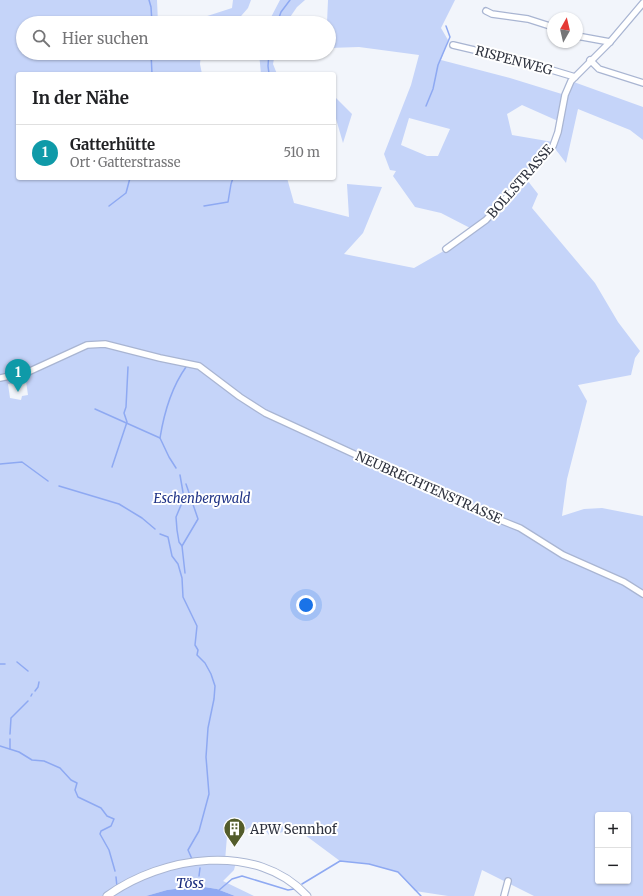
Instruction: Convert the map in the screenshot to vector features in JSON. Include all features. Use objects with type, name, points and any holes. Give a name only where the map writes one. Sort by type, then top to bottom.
[{"type":"street","name":"BOLLSTRASSE","points":[[446,249],[486,220],[553,146],[558,132],[565,95],[572,81],[590,60],[610,42],[643,3]]},
{"type":"street","points":[[486,11],[492,14],[528,19],[547,25]]},
{"type":"street","points":[[583,37],[610,42]]},
{"type":"street","name":"RISPENWEG","points":[[453,45],[525,62],[575,77]]},
{"type":"street","points":[[590,60],[599,69],[643,83]]},
{"type":"street","name":"NEUBRECHTENSTRASSE","points":[[0,378],[28,372],[84,346],[97,343],[114,346],[153,357],[199,366],[240,397],[265,413],[480,512],[520,528],[563,555],[618,579],[643,594]]},
{"type":"street","points":[[107,896],[117,889],[143,876],[170,867],[201,862],[225,861],[259,866],[275,871],[291,880],[307,896]]},
{"type":"street","points":[[504,896],[508,881]]},
{"type":"green space","name":"Eschenbergwald","points":[[0,0],[157,0],[158,16],[16,16],[16,60],[200,60],[202,72],[16,72],[16,180],[288,180],[294,203],[349,217],[347,184],[382,187],[363,233],[344,254],[414,268],[442,252],[474,230],[441,213],[415,207],[393,176],[396,171],[390,170],[384,154],[411,85],[419,55],[359,47],[336,48],[336,16],[327,16],[328,0],[455,0],[441,28],[448,40],[441,60],[510,78],[565,95],[571,81],[643,107],[643,140],[630,130],[578,109],[566,163],[553,146],[558,121],[522,105],[507,114],[512,135],[553,142],[524,176],[538,194],[532,208],[595,283],[618,322],[640,351],[635,358],[631,375],[578,385],[587,401],[567,479],[562,516],[584,509],[602,508],[643,516],[643,896],[534,896],[482,870],[474,896],[448,896],[415,891],[398,872],[369,864],[340,861],[305,835],[288,831],[269,835],[259,822],[241,833],[227,836],[225,861],[236,862],[234,870],[223,881],[254,896],[235,896],[217,889],[198,886],[167,890],[146,896],[0,896]],"holes":[[[409,118],[450,129],[438,156],[427,156],[401,145]],[[26,381],[28,395],[22,396],[21,400],[10,398],[8,384]]]},
{"type":"green space","points":[[233,0],[251,0],[248,8],[241,16],[207,16],[232,8]]},
{"type":"green space","points":[[280,0],[305,0],[297,7],[291,16],[272,16]]},
{"type":"green space","points":[[260,60],[274,60],[273,64],[276,72],[261,72]]},
{"type":"green space","points":[[336,98],[352,114],[343,143],[336,119]]},
{"type":"water","points":[[198,886],[217,889],[235,896],[146,896],[167,890]]},
{"type":"waterway","points":[[149,0],[152,16]]},
{"type":"waterway","points":[[280,16],[290,0]]},
{"type":"waterway","points":[[426,106],[433,89],[438,65],[450,37],[446,26]]},
{"type":"waterway","points":[[151,60],[152,72]]},
{"type":"waterway","points":[[268,60],[269,72]]},
{"type":"waterway","points":[[109,206],[126,193],[129,180]]},
{"type":"waterway","points":[[204,206],[228,202],[232,180]]},
{"type":"waterway","points":[[112,467],[127,422],[124,413],[126,407],[128,367]]},
{"type":"waterway","points":[[160,438],[172,392],[186,367]]},
{"type":"waterway","points":[[95,409],[160,438],[176,468]]},
{"type":"waterway","points":[[0,464],[22,462],[48,481]]},
{"type":"waterway","points":[[180,475],[184,498],[176,517],[179,542],[182,546]]},
{"type":"waterway","points":[[185,573],[182,546],[198,519],[186,484]]},
{"type":"waterway","points":[[59,486],[119,504],[142,518],[155,529]]},
{"type":"waterway","points":[[160,534],[168,537],[172,556],[178,564],[182,578],[183,597],[197,626],[195,645],[198,650],[197,655],[205,663],[215,686],[208,728],[206,757],[209,794],[199,831],[188,850],[192,859]]},
{"type":"waterway","points":[[17,662],[28,671]]},
{"type":"waterway","points":[[0,664],[5,664]]},
{"type":"waterway","points":[[35,691],[39,682]]},
{"type":"waterway","points":[[10,734],[11,718],[28,701]]},
{"type":"waterway","points":[[10,739],[10,749]]},
{"type":"waterway","points":[[0,746],[19,752],[32,760],[44,761],[60,768],[71,780],[77,783],[75,790],[78,797],[101,808],[107,816],[114,819],[111,826],[101,831],[100,834],[109,850],[115,871]]},
{"type":"waterway","points":[[302,884],[340,861],[369,864],[398,872],[421,896]]},
{"type":"waterway","name":"Töss","points":[[199,876],[200,868]]},
{"type":"waterway","points":[[218,891],[232,879],[242,876],[288,890],[294,889]]},
{"type":"waterway","points":[[116,877],[117,887]]},
{"type":"place","name":"Gatterhütte","points":[[18,392]]},
{"type":"place","name":"APW Sennhof","points":[[235,848]]}]
